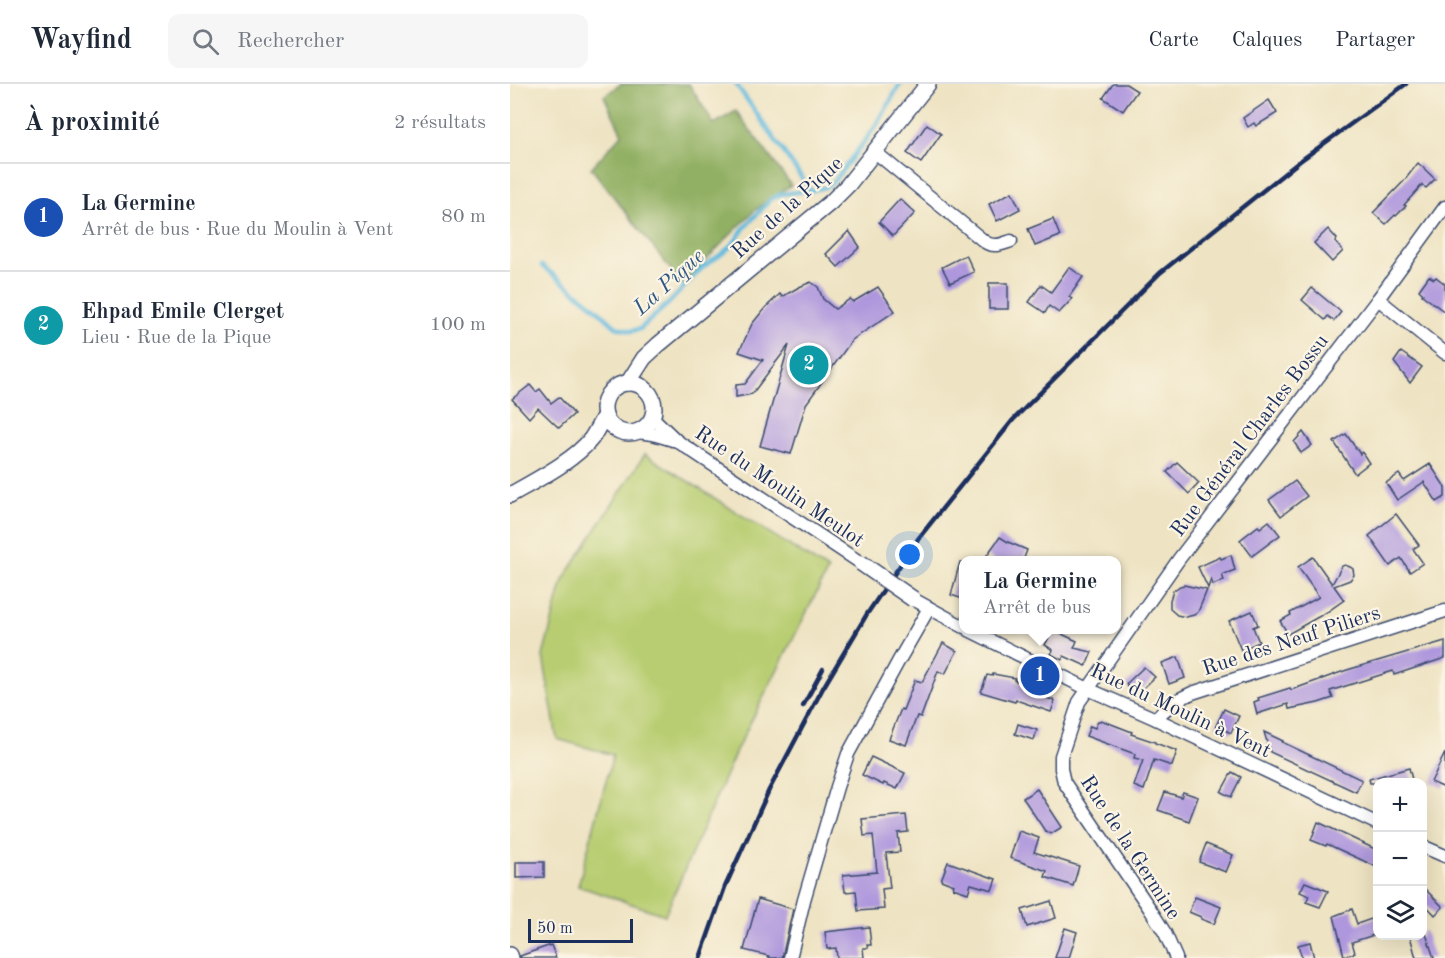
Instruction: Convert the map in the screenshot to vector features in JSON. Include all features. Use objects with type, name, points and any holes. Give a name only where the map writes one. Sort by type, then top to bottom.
[{"type":"street","name":"Rue de la Pique","points":[[628,383],[644,358],[658,345],[831,202],[848,185],[928,84]]},
{"type":"street","points":[[875,152],[985,242],[997,246],[1011,241]]},
{"type":"street","name":"Rue Général Charles Bossu","points":[[1088,689],[1179,559],[1378,299],[1445,207]]},
{"type":"street","points":[[1378,299],[1445,353]]},
{"type":"street","points":[[647,391],[648,371],[658,345]]},
{"type":"street","points":[[635,383],[647,391],[654,403],[652,417],[643,428],[630,433],[618,430],[608,421],[604,406],[609,392],[614,387],[635,383]]},
{"type":"street","points":[[510,495],[556,468],[590,440],[605,415]]},
{"type":"street","name":"Rue du Moulin Meulot","points":[[652,417],[677,441],[861,563]]},
{"type":"street","points":[[590,440],[618,430]]},
{"type":"street","name":"Rue du Moulin Meulot","points":[[637,432],[677,441]]},
{"type":"street","points":[[861,563],[913,599],[959,625]]},
{"type":"street","points":[[790,958],[804,900],[848,754],[929,608]]},
{"type":"street","name":"Rue des Neuf Piliers","points":[[1156,718],[1181,697],[1445,611]]},
{"type":"street","name":"Rue du Moulin à Vent","points":[[977,634],[1088,689],[1156,718],[1373,822]]},
{"type":"street","name":"Rue de la Germine","points":[[1088,689],[1079,702],[1061,756],[1064,782],[1150,909],[1165,933],[1176,958]]},
{"type":"street","points":[[1427,848],[1445,856]]},
{"type":"green space","points":[[621,84],[689,84],[714,124],[736,111],[791,185],[754,211],[682,284],[591,168],[622,134],[604,96]]},
{"type":"green space","points":[[645,454],[828,570],[737,749],[665,915],[578,886],[613,755],[557,739],[543,656],[563,580]]},
{"type":"building","points":[[1113,84],[1126,84],[1137,91],[1123,111],[1103,98]]},
{"type":"building","points":[[1269,100],[1277,113],[1256,126],[1254,123],[1248,127],[1243,118]]},
{"type":"building","points":[[927,124],[941,134],[921,163],[907,153]]},
{"type":"building","points":[[1418,163],[1435,179],[1426,188],[1422,185],[1404,205],[1406,206],[1386,224],[1373,213]]},
{"type":"building","points":[[1012,192],[1020,209],[997,221],[989,204]]},
{"type":"building","points":[[900,199],[915,213],[893,236],[879,222]]},
{"type":"building","points":[[1053,219],[1060,236],[1035,246],[1028,229]]},
{"type":"building","points":[[1328,229],[1337,239],[1335,242],[1343,251],[1332,262],[1314,243]]},
{"type":"building","points":[[849,231],[860,247],[838,267],[826,254]]},
{"type":"building","points":[[966,255],[974,272],[950,283],[942,267]]},
{"type":"building","points":[[1069,267],[1083,277],[1069,297],[1072,299],[1059,313],[1049,306],[1045,313],[1029,302],[1041,285],[1051,292]]},
{"type":"building","points":[[1429,276],[1434,279],[1436,277],[1445,284],[1445,312],[1422,295],[1419,290]]},
{"type":"building","points":[[811,282],[818,287],[823,299],[835,309],[850,299],[853,302],[878,287],[895,311],[852,340],[806,404],[791,454],[760,446],[789,345],[752,394],[736,397],[736,385],[745,384],[763,360],[739,352],[752,324],[765,308],[780,294],[782,297]]},
{"type":"building","points":[[989,283],[1008,283],[1008,309],[989,309]]},
{"type":"building","points":[[1312,288],[1341,312],[1334,321],[1328,316],[1325,320],[1302,300]]},
{"type":"building","points":[[1401,352],[1422,367],[1410,383],[1394,362]]},
{"type":"building","points":[[530,385],[536,392],[540,389],[551,403],[559,397],[574,414],[559,428],[538,408],[529,418],[512,399]]},
{"type":"building","points":[[1303,432],[1312,445],[1301,453],[1294,442]]},
{"type":"building","points":[[1346,434],[1369,463],[1355,474],[1334,442]]},
{"type":"building","points":[[1177,462],[1199,483],[1189,494],[1167,472]]},
{"type":"building","points":[[1430,464],[1445,487],[1445,497],[1437,502],[1424,482],[1397,500],[1386,483],[1399,474],[1404,481]]},
{"type":"building","points":[[1295,481],[1307,496],[1281,516],[1269,500]]},
{"type":"building","points":[[1396,514],[1419,545],[1413,549],[1423,563],[1410,572],[1401,558],[1390,566],[1369,536]]},
{"type":"building","points":[[1269,521],[1280,535],[1252,556],[1240,540],[1258,526],[1260,528]]},
{"type":"building","points":[[1000,537],[1027,550],[1025,556],[987,555]]},
{"type":"building","points":[[1231,555],[1235,570],[1222,575],[1224,580],[1213,585],[1211,579],[1208,588],[1198,567],[1220,557],[1221,559]]},
{"type":"building","points":[[1313,557],[1332,584],[1342,566],[1353,569],[1354,575],[1350,580],[1334,586],[1344,600],[1288,634],[1280,621],[1319,597],[1298,567]]},
{"type":"building","points":[[959,566],[959,598],[951,595]]},
{"type":"building","points":[[1184,585],[1207,590],[1198,612],[1186,617],[1177,615],[1170,609],[1173,591]]},
{"type":"building","points":[[1252,611],[1258,625],[1253,627],[1259,642],[1241,650],[1229,621]]},
{"type":"building","points":[[1051,634],[1062,634],[1077,641],[1074,648],[1092,652],[1086,666],[1064,656],[1062,660],[1051,654],[1053,650],[1045,645]]},
{"type":"building","points":[[1445,641],[1445,658],[1394,675],[1393,671],[1330,691],[1333,698],[1318,703],[1289,709],[1288,704],[1257,714],[1254,702],[1259,700],[1258,698],[1290,688],[1291,690],[1347,670]]},
{"type":"building","points":[[943,643],[957,651],[945,674],[938,671],[921,717],[917,716],[906,745],[889,739],[915,680],[922,682]]},
{"type":"building","points":[[1178,657],[1185,678],[1169,684],[1162,663]]},
{"type":"building","points":[[1144,667],[1155,677],[1136,695],[1126,684]]},
{"type":"building","points":[[993,674],[1015,678],[1014,680],[1038,690],[1036,694],[1055,701],[1051,712],[1016,700],[1015,702],[981,692],[987,675],[992,676]]},
{"type":"building","points":[[1224,709],[1239,716],[1231,733],[1216,726]]},
{"type":"building","points":[[1101,720],[1177,751],[1172,766],[1154,760],[1144,790],[1134,786],[1143,760],[1134,758],[1135,754],[1086,736],[1090,726],[1095,728]]},
{"type":"building","points":[[1018,724],[1037,730],[1034,740],[1015,734]]},
{"type":"building","points":[[1264,732],[1362,780],[1356,792],[1270,752]]},
{"type":"building","points":[[1445,753],[1445,788],[1431,782]]},
{"type":"building","points":[[871,757],[905,773],[897,789],[862,775]]},
{"type":"building","points":[[1409,768],[1412,778],[1373,778],[1373,783],[1370,783],[1369,779]]},
{"type":"building","points":[[1232,772],[1241,777],[1231,797],[1221,792]]},
{"type":"building","points":[[1037,789],[1062,827],[1051,834],[1045,831],[1023,798]]},
{"type":"building","points":[[1165,792],[1181,797],[1183,792],[1198,797],[1189,821],[1158,810]]},
{"type":"building","points":[[906,815],[908,832],[898,833],[900,852],[886,853],[890,888],[882,889],[884,909],[858,911],[856,891],[845,892],[843,875],[877,872],[873,835],[864,836],[862,819]]},
{"type":"building","points":[[1318,822],[1373,848],[1373,865],[1327,844],[1326,846],[1311,840]]},
{"type":"building","points":[[1019,831],[1039,838],[1034,852],[1079,866],[1073,886],[1045,877],[1047,871],[1010,858]]},
{"type":"building","points":[[1206,844],[1233,855],[1226,872],[1199,862]]},
{"type":"building","points":[[516,862],[544,862],[544,877],[516,878]]},
{"type":"building","points":[[948,862],[996,879],[992,890],[971,884],[968,893],[953,888],[954,885],[941,880]]},
{"type":"building","points":[[1305,882],[1328,891],[1320,907],[1306,902],[1309,896],[1300,892]]},
{"type":"building","points":[[1427,891],[1443,907],[1435,915],[1427,906]]},
{"type":"building","points":[[1195,897],[1221,907],[1214,924],[1189,912]]},
{"type":"building","points":[[758,899],[793,909],[782,958],[769,958],[769,956],[744,950]]},
{"type":"building","points":[[1051,901],[1056,918],[1027,927],[1022,910]]},
{"type":"building","points":[[1352,909],[1357,924],[1373,918],[1373,935],[1352,942],[1355,953],[1344,956],[1334,916]]},
{"type":"building","points":[[869,927],[871,945],[863,948],[864,958],[837,958],[836,948],[827,949],[825,932]]},
{"type":"building","points":[[1065,928],[1077,932],[1069,958],[1055,958]]},
{"type":"building","points":[[1427,937],[1434,958],[1416,958],[1411,940],[1427,940]]},
{"type":"building","points":[[1310,942],[1314,958],[1302,958],[1298,945]]},
{"type":"building","points":[[551,945],[556,958],[521,958],[520,956]]},
{"type":"waterway","name":"La Pique","points":[[736,84],[811,191]]},
{"type":"waterway","name":"La Pique","points":[[542,266],[591,304],[616,327],[631,331],[640,329],[703,267],[733,244],[771,199],[782,194],[826,187],[835,180],[876,126],[900,84]]},
{"type":"railway","points":[[700,958],[725,887],[769,790],[823,688],[867,614],[918,539],[1013,420],[1160,273],[1300,161],[1406,84]]},
{"type":"railway","points":[[803,706],[823,669]]},
{"type":"place","name":"Ehpad Emile Clerget","points":[[809,365]]},
{"type":"place","name":"La Germine","points":[[1040,676]]}]
